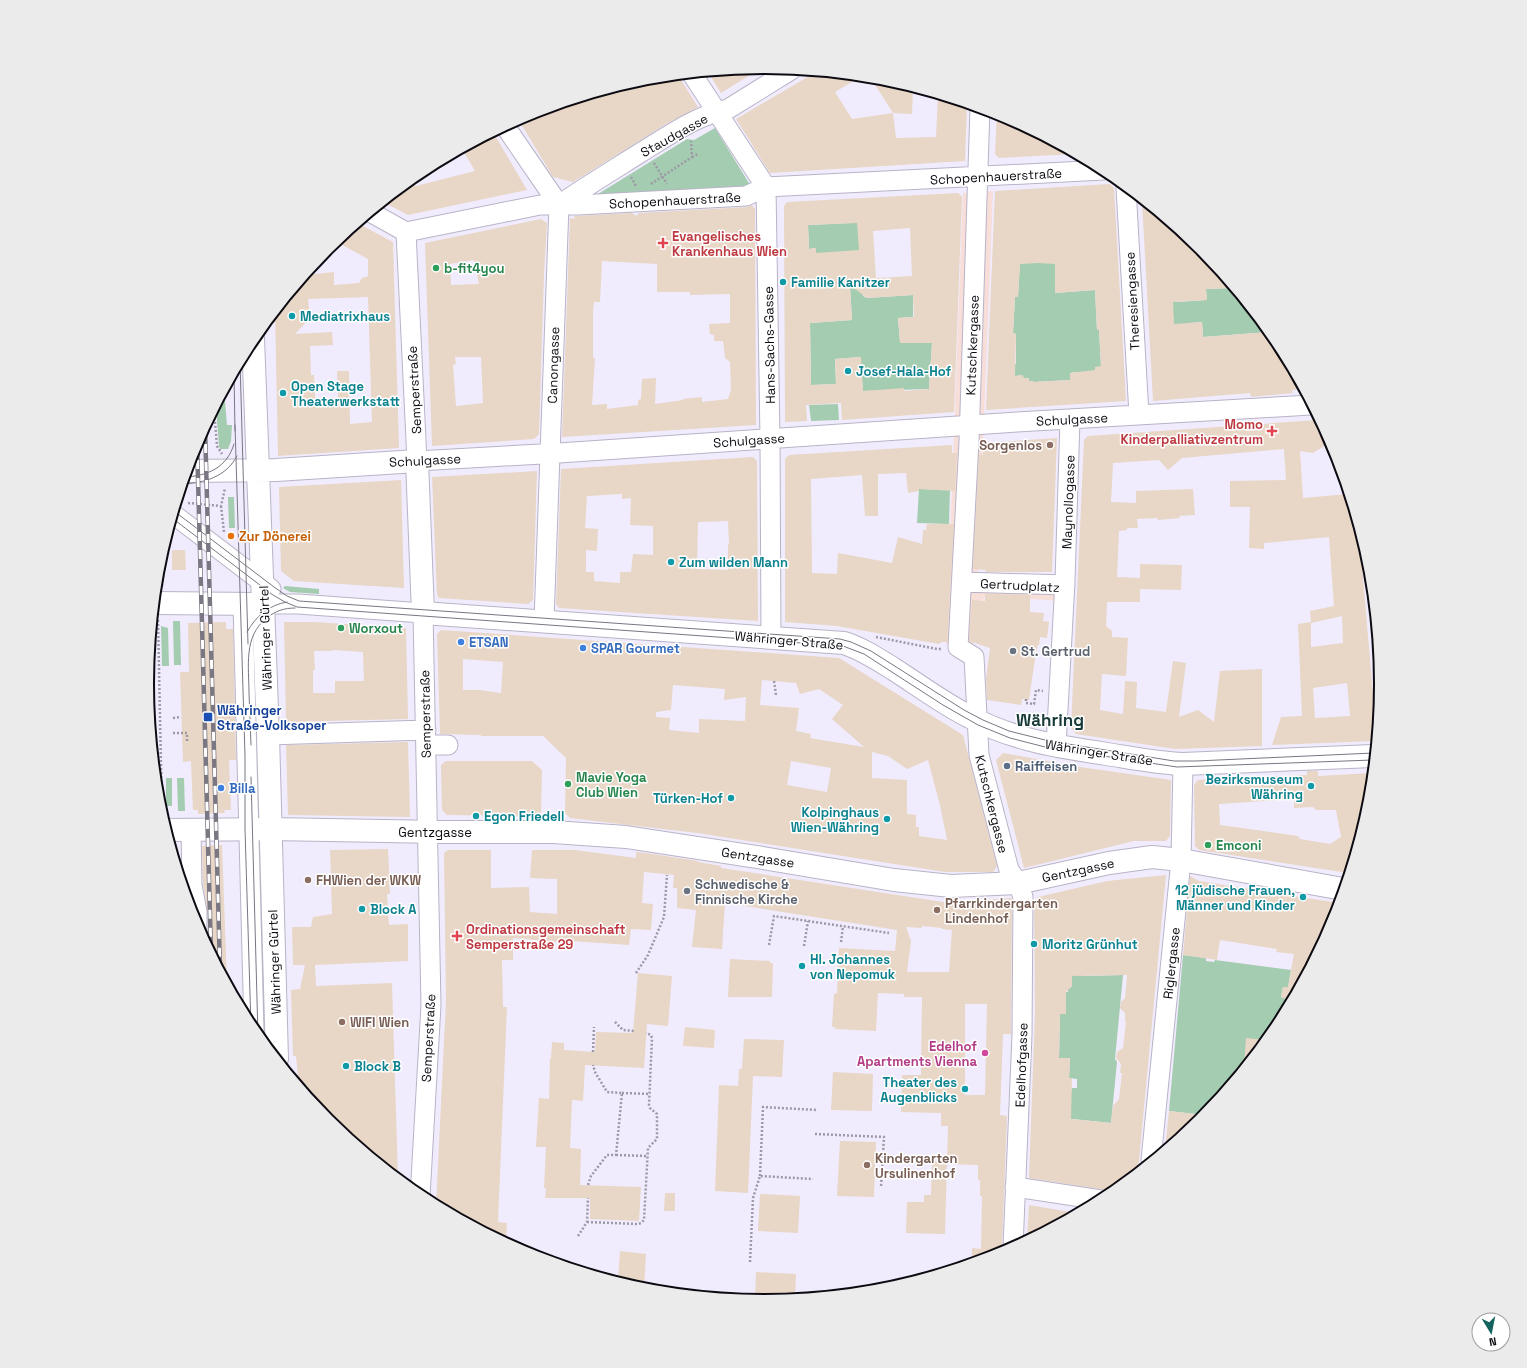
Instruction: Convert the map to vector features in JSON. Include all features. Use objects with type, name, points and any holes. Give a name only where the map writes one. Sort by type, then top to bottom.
[{"type":"main road","name":"Währinger Gürtel","points":[[254,349],[259,470],[257,597],[268,735],[277,1051]]},
{"type":"main road","name":"Schulgasse","points":[[192,471],[259,470],[417,460]]},
{"type":"main road","name":"Semperstraße","points":[[417,460],[423,613]]},
{"type":"main road","points":[[158,611],[257,597]]},
{"type":"main road","name":"Währinger Straße","points":[[423,613],[827,642],[854,646],[871,655],[945,703],[977,721],[1018,738],[1056,746],[1163,763],[1183,764],[1369,756]]},
{"type":"main road","name":"Gentzgasse","points":[[171,830],[270,829],[428,832],[553,832],[626,837],[921,884],[957,886],[1018,883],[1109,863],[1152,857],[1180,860],[1338,888]]},
{"type":"street","name":"Staudgasse","points":[[559,205],[688,123],[716,111],[728,109],[784,75]]},
{"type":"street","points":[[695,78],[766,187]]},
{"type":"street","name":"Kutschkergasse","points":[[962,582],[970,426],[980,113]]},
{"type":"street","points":[[509,130],[559,205]]},
{"type":"street","name":"Schopenhauerstraße","points":[[406,232],[540,205],[746,196],[766,187],[1092,171]]},
{"type":"street","name":"Hans-Sachs-Gasse","points":[[766,187],[770,438],[770,638]]},
{"type":"street","name":"Theresiengasse","points":[[1126,194],[1139,415]]},
{"type":"street","name":"Canongasse","points":[[544,622],[559,205]]},
{"type":"street","points":[[374,214],[406,232]]},
{"type":"street","name":"Semperstraße","points":[[406,232],[417,460]]},
{"type":"street","name":"Schulgasse","points":[[417,460],[550,454],[1017,422],[1306,405]]},
{"type":"street","name":"Maynollogasse","points":[[1065,585],[1070,419]]},
{"type":"street","points":[[180,509],[257,597]]},
{"type":"street","name":"Gertrudplatz","points":[[958,647],[962,582],[1065,585],[1056,746]]},
{"type":"street","name":"Währinger Straße","points":[[257,597],[298,604],[423,613]]},
{"type":"street","name":"Währinger Gürtel","points":[[254,1019],[248,829],[257,597]]},
{"type":"street","name":"Semperstraße","points":[[421,1188],[431,1005],[423,613]]},
{"type":"street","points":[[958,647],[974,657],[977,721]]},
{"type":"street","name":"Kutschkergasse","points":[[977,721],[979,755],[1009,870],[1018,883]]},
{"type":"street","points":[[268,735],[426,738],[448,745]]},
{"type":"street","name":"Riglergasse","points":[[1152,1155],[1180,860],[1183,764]]},
{"type":"street","points":[[192,830],[192,885],[196,906]]},
{"type":"street","name":"Edelhofgasse","points":[[1013,1240],[1022,1027],[1023,897],[1018,883]]},
{"type":"street","points":[[1015,1187],[1090,1198]]},
{"type":"path","points":[[691,135],[692,157]]},
{"type":"path","points":[[645,187],[698,154]]},
{"type":"path","points":[[652,159],[676,200]]},
{"type":"path","points":[[215,417],[217,446],[222,453]]},
{"type":"path","points":[[224,534],[221,506],[227,484]]},
{"type":"path","points":[[180,508],[190,504],[221,506]]},
{"type":"path","points":[[157,629],[161,775]]},
{"type":"path","points":[[874,636],[937,649],[958,647]]},
{"type":"path","points":[[774,681],[776,695]]},
{"type":"path","points":[[1026,699],[1026,703],[1034,704],[1036,692]]},
{"type":"path","points":[[173,718],[181,717]]},
{"type":"path","points":[[173,733],[187,733],[187,743]]},
{"type":"path","points":[[636,973],[648,955],[664,917],[667,875]]},
{"type":"path","points":[[769,945],[774,916],[889,933]]},
{"type":"path","points":[[804,946],[808,921]]},
{"type":"path","points":[[841,942],[843,926]]},
{"type":"path","points":[[615,1022],[623,1030],[634,1032]]},
{"type":"path","points":[[593,1052],[594,1027]]},
{"type":"path","points":[[587,1222],[638,1224],[643,1221],[647,1156],[649,1146],[656,1139],[657,1114],[650,1108],[652,1036],[646,1033]]},
{"type":"path","points":[[593,1065],[594,1072],[607,1092],[650,1094]]},
{"type":"path","points":[[616,1155],[622,1093]]},
{"type":"path","points":[[750,1262],[753,1198],[760,1176],[763,1107],[817,1110]]},
{"type":"path","points":[[816,1134],[884,1137],[881,1187]]},
{"type":"path","points":[[588,1185],[589,1179],[607,1155],[647,1156]]},
{"type":"path","points":[[760,1176],[813,1178]]},
{"type":"path","points":[[578,1236],[587,1222],[588,1198]]},
{"type":"shaded area","points":[[993,191],[978,573],[1061,575],[1060,601],[985,596],[976,613],[973,645],[946,644],[963,193]]},
{"type":"green space","points":[[715,128],[752,188],[590,199],[687,139],[694,140]]},
{"type":"green space","points":[[872,222],[859,250],[816,280],[815,248],[809,249],[808,225]]},
{"type":"green space","points":[[1020,261],[1055,261],[1055,293],[1095,290],[1101,366],[1096,377],[1076,372],[1070,373],[1070,380],[1034,382],[1029,381],[1029,378],[1024,378],[1022,375],[1017,376],[1016,382],[1014,364],[1016,364],[1016,334],[1013,333],[1015,297],[1018,297]]},
{"type":"green space","points":[[850,287],[862,287],[863,296],[867,298],[913,295],[913,317],[898,318],[900,342],[932,343],[929,389],[863,391],[860,357],[835,359],[836,384],[811,385],[810,323],[852,320]]},
{"type":"green space","points":[[1227,288],[1262,333],[1203,337],[1202,322],[1190,323],[1175,349],[1172,299],[1177,302],[1207,300],[1206,289]]},
{"type":"green space","points":[[225,398],[227,425],[232,425],[231,441],[228,449],[220,449],[216,413]]},
{"type":"green space","points":[[838,404],[839,420],[811,421],[809,405]]},
{"type":"green space","points":[[919,489],[950,490],[949,524],[917,523]]},
{"type":"green space","points":[[228,497],[234,497],[235,528],[229,528]]},
{"type":"green space","points":[[285,586],[319,589],[319,594],[290,592],[283,588]]},
{"type":"green space","points":[[173,621],[180,621],[181,665],[174,665]]},
{"type":"green space","points":[[161,626],[168,628],[169,666],[162,666]]},
{"type":"green space","points":[[166,778],[172,778],[172,806],[166,806]]},
{"type":"green space","points":[[177,778],[184,778],[185,811],[178,811]]},
{"type":"green space","points":[[255,853],[260,853],[265,1035],[260,1028]]},
{"type":"green space","points":[[1183,955],[1206,958],[1206,961],[1214,962],[1215,960],[1291,970],[1288,987],[1283,987],[1281,997],[1286,999],[1271,1023],[1222,1086],[1196,1114],[1169,1111]]},
{"type":"green space","points":[[1076,957],[1082,976],[1123,975],[1111,1123],[1073,1119],[1057,1132],[1072,1088],[1077,1088],[1077,1079],[1069,1078],[1070,1058],[1059,1058],[1060,1014],[1066,1014],[1065,992],[1068,992],[1068,989],[1072,986],[1072,982],[1069,978]]},
{"type":"building","points":[[751,74],[721,93],[711,76]]},
{"type":"building","points":[[810,76],[854,81],[835,92],[852,119],[893,113],[896,138],[936,137],[938,100],[967,109],[965,161],[770,173],[736,119]]},
{"type":"building","points":[[681,80],[698,107],[666,124],[573,182],[553,177],[521,124],[567,106],[606,95]]},
{"type":"building","points":[[875,85],[913,93],[912,114],[893,113]]},
{"type":"building","points":[[997,120],[1065,155],[999,158],[995,154]]},
{"type":"building","points":[[496,136],[527,190],[408,215],[387,204],[414,185],[416,186],[475,171],[464,153]]},
{"type":"building","points":[[1110,184],[1114,188],[1126,401],[986,410],[995,191]],"holes":[[[1020,264],[1055,264],[1055,293],[1095,290],[1101,366],[1095,367],[1095,370],[1070,373],[1070,380],[1034,382],[1029,381],[1029,378],[1024,378],[1022,375],[1015,376],[1016,334],[1013,333],[1015,297],[1018,297]]]},
{"type":"building","points":[[958,193],[962,197],[954,412],[842,420],[841,403],[806,405],[807,421],[785,422],[784,206],[787,202]],"holes":[[[857,223],[859,250],[816,253],[816,248],[809,249],[808,225]],[[910,228],[912,276],[876,278],[873,231]],[[850,285],[867,298],[913,295],[914,317],[898,318],[900,343],[932,343],[929,389],[904,391],[904,388],[863,391],[861,357],[835,359],[836,384],[811,385],[810,323],[852,320]]]},
{"type":"building","points":[[752,205],[755,209],[756,425],[562,437],[570,218],[575,219],[574,216],[632,213],[636,216],[639,213],[747,207]],"holes":[[[602,261],[657,264],[657,292],[690,292],[690,295],[730,294],[730,323],[709,324],[710,334],[714,335],[714,341],[723,341],[725,358],[730,362],[731,390],[728,399],[702,402],[702,397],[655,404],[656,378],[642,379],[641,399],[638,400],[638,405],[607,409],[607,404],[592,405],[595,358],[593,358],[593,311],[594,302],[600,302]]]},
{"type":"building","points":[[1142,206],[1166,225],[1195,253],[1227,288],[1206,289],[1207,300],[1173,302],[1174,324],[1202,322],[1203,337],[1262,333],[1271,345],[1298,389],[1292,390],[1293,393],[1251,397],[1250,393],[1153,401]]},
{"type":"building","points":[[541,219],[547,223],[539,434],[534,439],[432,446],[425,243]],"holes":[[[474,260],[479,284],[451,285],[450,264]],[[455,357],[481,357],[483,403],[456,406],[453,365],[456,364]]]},
{"type":"building","points":[[361,225],[393,242],[399,448],[278,456],[275,319],[312,274],[334,272],[334,285],[359,283],[362,278],[368,276],[368,259],[341,244]],"holes":[[[368,297],[372,422],[350,424],[349,371],[337,371],[338,398],[315,398],[314,375],[311,375],[310,346],[333,345],[332,332],[295,334],[310,318],[308,299]]]},
{"type":"building","points":[[1314,420],[1325,446],[1313,453],[1300,451],[1303,498],[1343,494],[1353,526],[1362,564],[1373,698],[1370,741],[1272,745],[1281,717],[1302,716],[1298,624],[1311,622],[1310,611],[1334,606],[1329,537],[1264,543],[1264,549],[1249,548],[1250,507],[1230,507],[1230,481],[1286,480],[1284,449],[1182,458],[1168,470],[1159,460],[1113,463],[1111,502],[1136,503],[1136,491],[1193,489],[1195,515],[1158,520],[1157,518],[1137,519],[1138,528],[1127,528],[1127,530],[1119,531],[1117,577],[1140,578],[1140,564],[1182,565],[1181,590],[1140,589],[1140,602],[1107,602],[1106,626],[1112,631],[1112,637],[1128,638],[1126,676],[1102,674],[1100,710],[1123,714],[1125,681],[1137,682],[1136,708],[1166,712],[1173,661],[1186,663],[1179,717],[1198,710],[1214,722],[1220,671],[1262,669],[1262,746],[1175,749],[1076,734],[1071,728],[1084,440],[1088,436]],"holes":[[[1342,616],[1343,643],[1311,647],[1311,623]],[[1347,683],[1350,716],[1315,718],[1313,688]]]},
{"type":"building","points":[[1057,438],[1052,572],[986,572],[986,570],[973,569],[979,454],[983,455],[983,443]]},
{"type":"building","points":[[952,445],[952,453],[957,453],[955,491],[919,489],[919,491],[908,493],[906,473],[878,474],[878,516],[865,516],[862,475],[811,479],[812,573],[837,574],[838,553],[892,563],[898,537],[922,544],[923,530],[926,530],[927,524],[954,524],[947,642],[942,642],[939,644],[837,626],[785,622],[785,459],[789,455]]},
{"type":"building","points":[[753,457],[757,461],[758,621],[559,608],[556,604],[561,469]],"holes":[[[622,494],[622,499],[631,498],[630,525],[653,526],[653,555],[633,554],[631,572],[620,572],[620,583],[594,581],[594,572],[586,572],[586,550],[597,551],[598,529],[585,528],[587,496]],[[728,521],[728,570],[697,569],[698,522]]]},
{"type":"building","points":[[537,471],[533,600],[528,604],[439,598],[437,595],[432,477]]},
{"type":"building","points":[[401,480],[404,588],[294,581],[281,571],[279,487]]},
{"type":"building","points":[[172,550],[185,550],[186,570],[172,570]]},
{"type":"building","name":"St. Gertrud","points":[[985,594],[1030,595],[1030,612],[1044,613],[1043,621],[1049,622],[1047,638],[1040,637],[1036,652],[1029,700],[1022,699],[1021,705],[987,700],[986,679],[990,648],[969,641],[972,600],[985,601]]},
{"type":"building","name":"Währinger Straße-Volksoper","points":[[226,622],[226,629],[233,629],[236,760],[229,760],[231,810],[224,810],[225,813],[198,814],[198,810],[193,810],[191,761],[183,762],[180,672],[189,672],[188,623]]},
{"type":"building","points":[[284,622],[314,622],[406,628],[408,719],[286,722]],"holes":[[[332,650],[363,652],[364,681],[335,681],[335,693],[313,693],[313,670],[315,670],[314,651]]]},
{"type":"building","points":[[441,630],[839,658],[963,735],[997,866],[993,872],[945,872],[697,833],[570,818],[565,813],[566,758],[543,736],[481,736],[440,734],[437,634]],"holes":[[[463,659],[503,662],[501,693],[480,690],[463,690]],[[762,680],[796,683],[800,694],[819,689],[843,705],[832,719],[864,747],[810,738],[811,734],[796,731],[799,708],[760,705]],[[673,685],[725,689],[724,700],[746,697],[745,721],[699,719],[699,733],[669,730],[670,718],[656,717],[656,712],[671,710]],[[872,752],[888,756],[907,769],[928,760],[940,805],[947,840],[919,836],[919,827],[916,827],[916,815],[907,814],[907,780],[872,778]],[[791,761],[831,768],[827,792],[787,785]]]},
{"type":"building","points":[[408,742],[410,817],[288,815],[286,745]]},
{"type":"building","points":[[1003,753],[1080,767],[1171,780],[1170,836],[1166,841],[1134,841],[1024,868],[996,760]]},
{"type":"building","points":[[446,761],[532,761],[542,770],[541,812],[536,816],[447,815],[442,810],[441,765]]},
{"type":"building","points":[[1307,771],[1318,771],[1318,776],[1367,773],[1362,803],[1353,842],[1343,872],[1199,850],[1195,846],[1194,785],[1198,780],[1307,775]],"holes":[[[1294,796],[1294,808],[1313,807],[1316,810],[1336,810],[1341,837],[1330,844],[1300,839],[1298,836],[1220,825],[1219,804],[1281,800]]]},
{"type":"building","points":[[222,845],[227,974],[207,932],[208,912],[203,884],[202,846]]},
{"type":"building","name":"WIFI Wien","points":[[388,849],[390,894],[387,894],[389,925],[408,924],[408,961],[315,965],[316,986],[392,983],[398,1172],[361,1143],[305,1086],[298,1077],[296,1056],[293,1056],[291,990],[300,989],[305,965],[293,965],[292,927],[311,927],[313,917],[332,914],[330,850]]},
{"type":"building","points":[[448,850],[491,850],[491,888],[529,887],[530,912],[557,914],[557,879],[530,878],[532,850],[575,850],[636,858],[636,852],[646,853],[698,861],[721,866],[721,868],[943,902],[968,903],[968,901],[1011,898],[1011,1034],[1003,1034],[1000,1115],[1007,1116],[1002,1246],[972,1257],[972,1248],[981,1249],[982,1196],[980,1196],[978,1165],[947,1164],[948,1126],[941,1126],[941,1113],[901,1112],[902,1075],[921,1075],[922,997],[904,997],[904,994],[878,993],[876,1031],[835,1029],[835,1027],[832,1027],[834,994],[837,993],[839,948],[895,951],[897,930],[725,903],[722,949],[692,947],[696,910],[677,908],[677,888],[673,888],[674,875],[644,872],[642,903],[653,904],[651,930],[631,929],[629,945],[571,941],[570,943],[513,938],[513,960],[502,960],[503,1007],[507,1007],[498,1222],[507,1223],[506,1237],[458,1212],[436,1198],[446,1001],[444,853]],"holes":[[[922,926],[952,930],[949,972],[907,972],[911,941],[906,927],[922,928]],[[965,1004],[987,1004],[985,1095],[965,1095]]]},
{"type":"building","points":[[1166,875],[1139,1165],[1104,1190],[1029,1178],[1035,1012],[1034,903],[1038,897],[1107,881]],"holes":[[[1127,975],[1125,998],[1121,1002],[1120,1008],[1125,1013],[1126,1022],[1123,1048],[1117,1052],[1116,1058],[1121,1064],[1120,1073],[1122,1073],[1119,1099],[1113,1106],[1111,1123],[1071,1119],[1072,1078],[1069,1078],[1070,1058],[1059,1058],[1060,1014],[1066,1014],[1066,992],[1072,986],[1072,976]]]},
{"type":"building","points":[[1190,876],[1199,881],[1333,902],[1311,954],[1286,999],[1281,997],[1283,987],[1288,987],[1294,954],[1276,952],[1277,949],[1220,940],[1217,960],[1183,955]]},
{"type":"building","points":[[730,959],[770,961],[770,963],[773,963],[772,997],[728,997]]},
{"type":"building","points":[[638,973],[672,976],[668,1026],[647,1024],[644,1068],[585,1065],[583,1101],[572,1100],[570,1148],[581,1149],[580,1185],[641,1187],[639,1221],[590,1219],[590,1198],[545,1198],[546,1147],[536,1147],[539,1098],[549,1099],[552,1042],[564,1043],[564,1050],[595,1052],[596,1032],[633,1033]]},
{"type":"building","points":[[685,1027],[715,1030],[714,1048],[683,1046]]},
{"type":"building","points":[[1246,1038],[1259,1039],[1247,1055],[1245,1058]]},
{"type":"building","points":[[744,1039],[784,1040],[782,1077],[753,1076],[748,1193],[715,1191],[719,1085],[738,1086],[739,1069],[742,1069]]},
{"type":"building","points":[[833,1072],[873,1074],[872,1111],[831,1110]]},
{"type":"building","points":[[1169,1111],[1196,1114],[1195,1115],[1166,1143]]},
{"type":"building","points":[[840,1141],[876,1142],[874,1197],[837,1196]]},
{"type":"building","points":[[932,1161],[947,1162],[945,1234],[906,1233],[907,1202],[924,1202],[924,1195],[931,1195]]},
{"type":"building","points":[[665,1193],[675,1193],[675,1211],[664,1211]]},
{"type":"building","points":[[760,1194],[800,1196],[798,1233],[758,1231]]},
{"type":"building","points":[[1029,1205],[1068,1212],[1033,1231],[1027,1234]]},
{"type":"building","points":[[620,1251],[646,1254],[644,1282],[618,1276]]},
{"type":"building","points":[[756,1272],[796,1274],[795,1293],[755,1294]]},
{"type":"tram line","points":[[240,370],[248,644]]},
{"type":"tram line","points":[[234,381],[235,431]]},
{"type":"tram line","points":[[235,425],[245,756],[245,829],[251,1014]]},
{"type":"tram line","points":[[190,476],[201,475],[221,465],[231,452],[234,444]]},
{"type":"tram line","points":[[188,483],[214,478],[227,469],[237,456]]},
{"type":"tram line","points":[[178,514],[274,587],[287,596],[299,601],[840,639],[871,651],[964,710],[983,720],[1009,731],[1049,741],[1174,761],[1369,753]]},
{"type":"tram line","points":[[176,521],[273,595],[297,607],[843,646],[864,654],[943,705],[978,725],[1010,738],[1049,748],[1177,767],[1368,760]]},
{"type":"tram line","points":[[247,632],[259,616],[264,612],[280,603],[287,602]]},
{"type":"tram line","points":[[251,745],[248,663],[251,643],[259,625],[273,613],[280,610],[295,608]]},
{"type":"tram line","points":[[251,777],[258,1025]]},
{"type":"railway","points":[[205,439],[220,961]]},
{"type":"railway","points":[[197,458],[211,942]]},
{"type":"place","name":"Evangelisches Krankenhaus Wien","points":[[663,243]]},
{"type":"place","name":"b-fit4you","points":[[436,268]]},
{"type":"place","name":"Familie Kanitzer","points":[[783,282]]},
{"type":"place","name":"Mediatrixhaus","points":[[292,316]]},
{"type":"place","name":"Josef-Hala-Hof","points":[[848,371]]},
{"type":"place","name":"Open Stage Theaterwerkstatt","points":[[283,393]]},
{"type":"place","name":"Momo Kinderpalliativzentrum","points":[[1272,431]]},
{"type":"place","name":"Sorgenlos","points":[[1050,445]]},
{"type":"place","name":"Zur Dönerei","points":[[231,536]]},
{"type":"place","name":"Zum wilden Mann","points":[[671,562]]},
{"type":"place","name":"Worxout","points":[[341,628]]},
{"type":"place","name":"ETSAN","points":[[461,642]]},
{"type":"place","name":"SPAR Gourmet","points":[[583,648]]},
{"type":"place","name":"St. Gertrud","points":[[1013,651]]},
{"type":"place","name":"Währinger Straße-Volksoper","points":[[208,717]]},
{"type":"place","name":"Raiffeisen","points":[[1007,766]]},
{"type":"place","name":"Mavie Yoga Club Wien","points":[[568,784]]},
{"type":"place","name":"Bezirksmuseum Währing","points":[[1311,786]]},
{"type":"place","name":"Billa","points":[[221,788]]},
{"type":"place","name":"Türken-Hof","points":[[731,798]]},
{"type":"place","name":"Egon Friedell","points":[[476,816]]},
{"type":"place","name":"Kolpinghaus Wien-Währing","points":[[887,819]]},
{"type":"place","name":"Emconi","points":[[1208,845]]},
{"type":"place","name":"FHWien der WKW","points":[[308,880]]},
{"type":"place","name":"Schwedische & Finnische Kirche","points":[[687,891]]},
{"type":"place","name":"12 jüdische Frauen, Männer und Kinder","points":[[1303,897]]},
{"type":"place","name":"Block A","points":[[362,909]]},
{"type":"place","name":"Pfarrkindergarten Lindenhof","points":[[937,910]]},
{"type":"place","name":"Ordinationsgemeinschaft Semperstraße 29","points":[[457,936]]},
{"type":"place","name":"Moritz Grünhut","points":[[1034,944]]},
{"type":"place","name":"Hl. Johannes von Nepomuk","points":[[802,966]]},
{"type":"place","name":"WIFI Wien","points":[[342,1022]]},
{"type":"place","name":"Edelhof Apartments Vienna","points":[[985,1053]]},
{"type":"place","name":"Block B","points":[[346,1066]]},
{"type":"place","name":"Theater des Augenblicks","points":[[965,1089]]},
{"type":"place","name":"Kindergarten Ursulinenhof","points":[[867,1165]]},
{"type":"district","name":"Währing","points":[[1050,720]]}]
